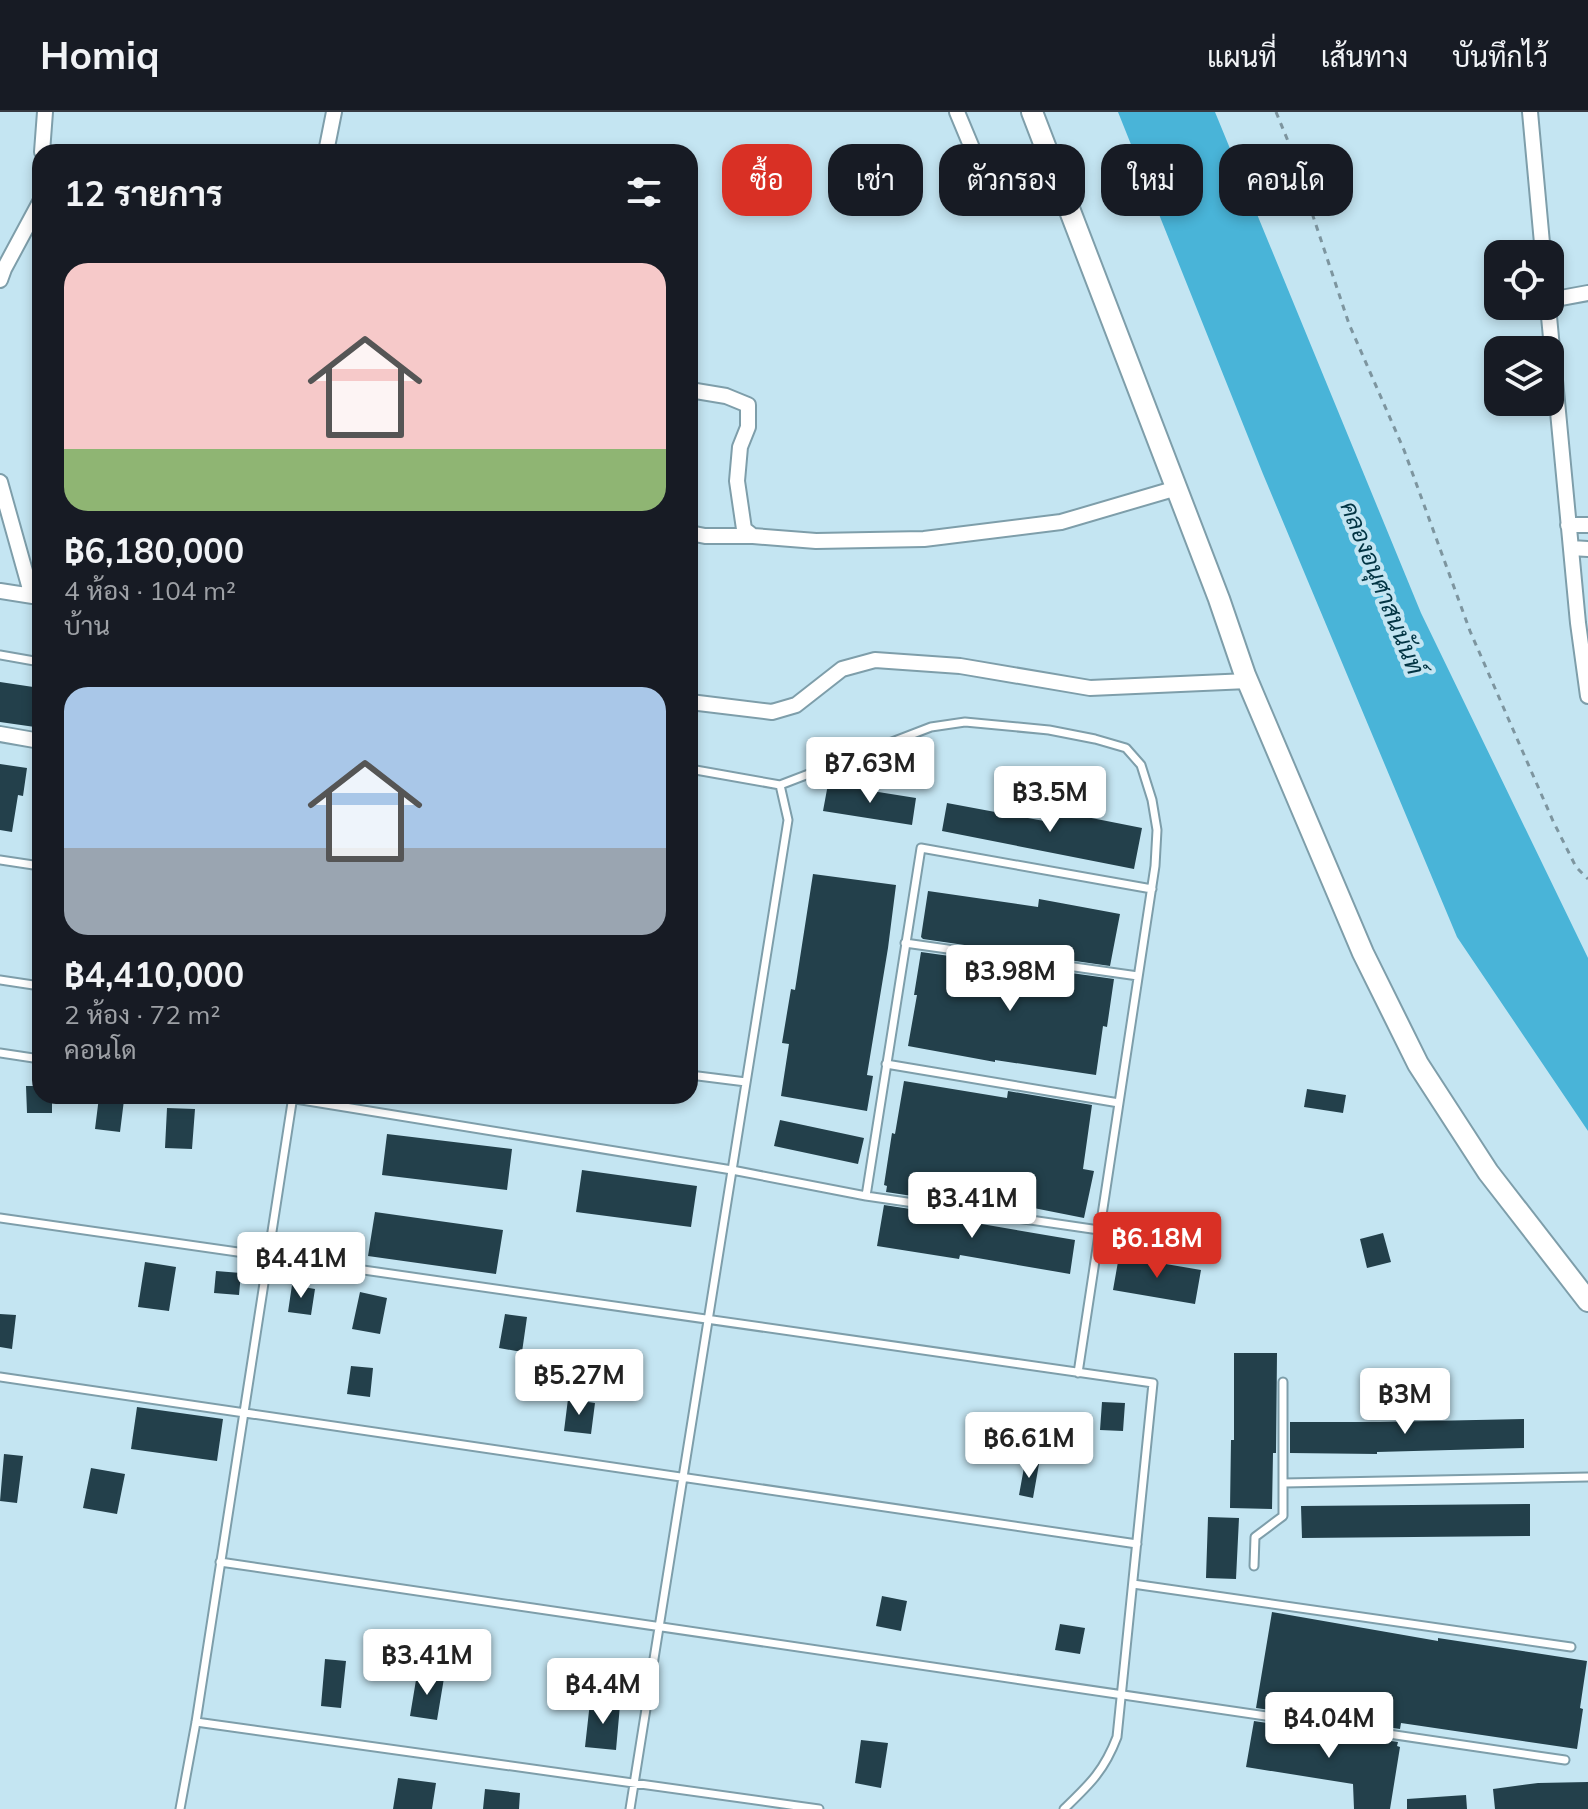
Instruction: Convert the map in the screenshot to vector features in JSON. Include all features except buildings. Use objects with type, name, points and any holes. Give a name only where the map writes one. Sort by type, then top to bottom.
[{"type":"main road","points":[[1032,112],[1248,681],[1363,953],[1418,1064],[1488,1172],[1588,1301]]},
{"type":"street","points":[[43,144],[45,112]]},
{"type":"street","points":[[328,144],[334,112]]},
{"type":"street","points":[[957,112],[970,144]]},
{"type":"street","points":[[1530,112],[1542,240]]},
{"type":"street","points":[[1,273],[32,217]]},
{"type":"street","points":[[1564,297],[1588,293]]},
{"type":"street","points":[[1549,320],[1588,696]]},
{"type":"street","points":[[698,391],[726,396],[748,405],[748,427],[740,447],[737,481],[744,529],[753,536]]},
{"type":"street","points":[[0,482],[32,583]]},
{"type":"street","points":[[698,535],[816,541],[924,539],[1061,522],[1177,488]]},
{"type":"street","points":[[1568,525],[1588,525]]},
{"type":"street","points":[[1571,548],[1588,549]]},
{"type":"street","points":[[0,591],[32,595]]},
{"type":"street","points":[[698,703],[772,712],[796,705],[842,669],[875,660],[960,666],[1090,688],[1248,681]]},
{"type":"street","points":[[0,734],[32,740]]},
{"type":"lane","points":[[0,655],[32,661]]},
{"type":"lane","points":[[698,770],[780,785],[931,727],[965,722],[1049,730],[1095,739],[1126,748],[1141,765],[1157,830],[1152,889],[1078,1373]]},
{"type":"lane","points":[[630,1809],[788,820],[780,785]]},
{"type":"lane","points":[[866,1196],[921,848],[1152,889]]},
{"type":"lane","points":[[0,860],[32,865]]},
{"type":"lane","points":[[905,943],[1138,976]]},
{"type":"lane","points":[[0,980],[32,985]]},
{"type":"lane","points":[[0,1053],[32,1058]]},
{"type":"lane","points":[[886,1064],[1119,1103]]},
{"type":"lane","points":[[698,1076],[746,1082]]},
{"type":"lane","points":[[180,1809],[292,1104]]},
{"type":"lane","points":[[335,1104],[732,1170],[866,1196],[1099,1230]]},
{"type":"lane","points":[[0,1218],[1153,1383],[1117,1737],[1108,1759],[1092,1782],[1064,1809]]},
{"type":"lane","points":[[0,1377],[1137,1544]]},
{"type":"lane","points":[[1254,1566],[1255,1537],[1283,1516],[1283,1382]]},
{"type":"lane","points":[[1284,1483],[1588,1477]]},
{"type":"lane","points":[[220,1562],[1565,1760]]},
{"type":"lane","points":[[1133,1584],[1571,1647]]},
{"type":"lane","points":[[196,1722],[819,1809]]},
{"type":"path","points":[[1276,112],[1349,324],[1404,450],[1470,631],[1553,821],[1576,867],[1588,879]]},
{"type":"water","name":"คลองอนุศาสนนันท์","points":[[1118,112],[1215,112],[1228,144],[1219,144],[1219,216],[1258,216],[1421,613],[1588,958],[1588,1131],[1457,937],[1263,474],[1160,216],[1203,216],[1203,144],[1131,144]]}]
